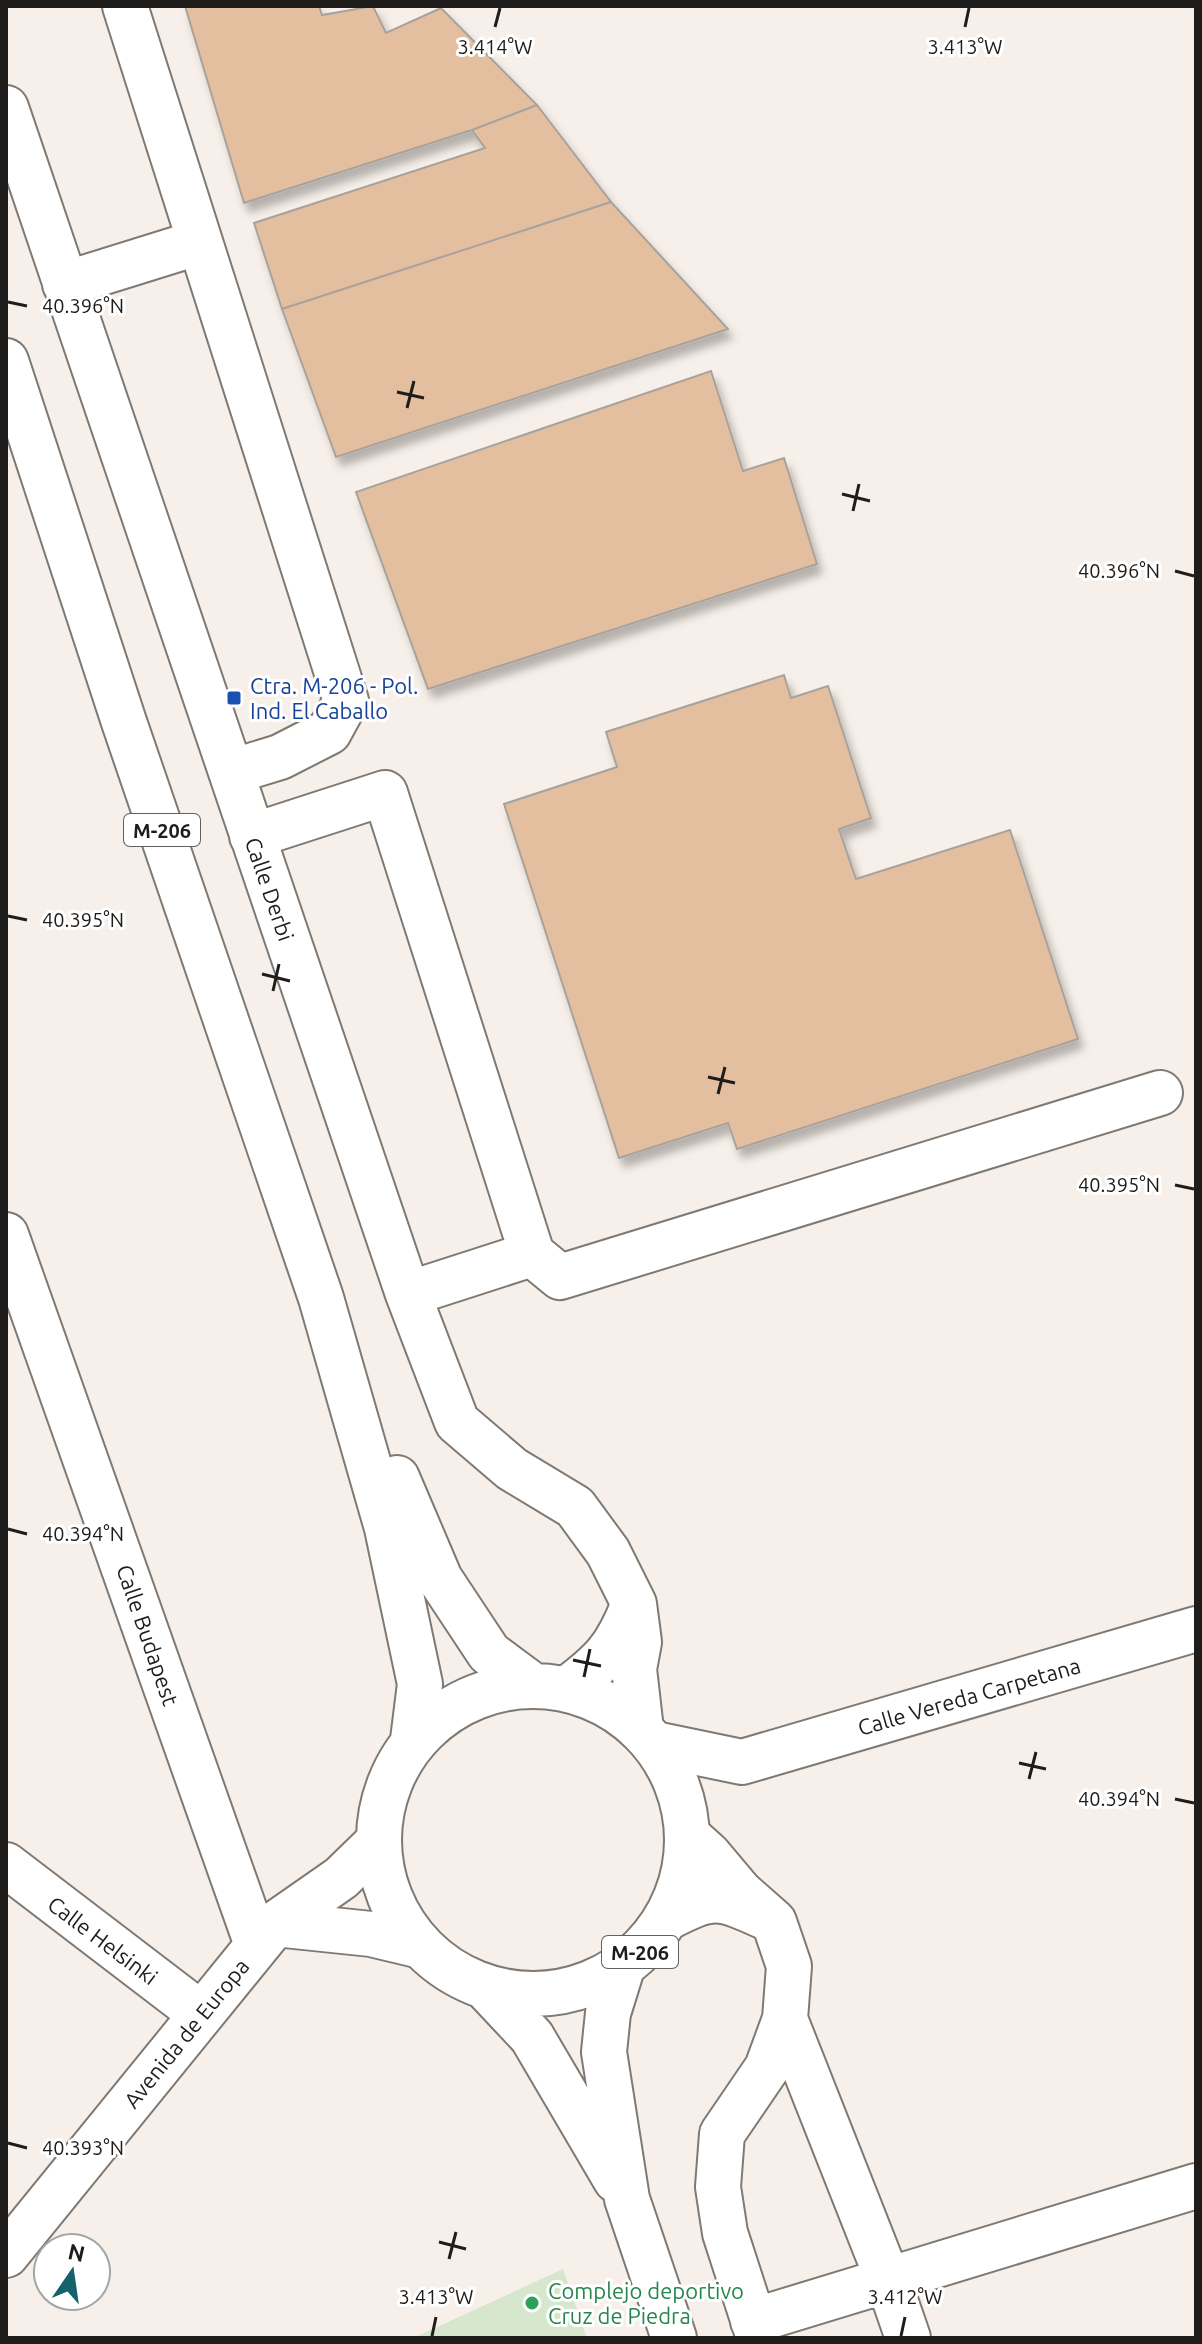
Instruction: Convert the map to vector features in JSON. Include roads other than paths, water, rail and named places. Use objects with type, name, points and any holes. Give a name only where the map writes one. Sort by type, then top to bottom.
[{"type":"street","points":[[125,6],[346,701],[329,732],[280,757],[231,772]]},
{"type":"street","name":"Calle Derbi","points":[[6,108],[408,1294],[457,1422],[512,1469],[575,1507],[608,1552],[634,1604],[639,1642],[634,1669],[648,1737]]},
{"type":"street","points":[[65,284],[200,242]]},
{"type":"street","name":"M-206","points":[[6,361],[124,722],[321,1298],[394,1559],[420,1684],[413,1740]]},
{"type":"street","points":[[252,836],[385,793],[532,1254],[560,1277],[1160,1093]]},
{"type":"street","name":"Calle Budapest","points":[[6,1235],[266,1934]]},
{"type":"street","points":[[408,1294],[532,1254]]},
{"type":"street","name":"M-206","points":[[321,1298],[440,1579],[489,1653],[550,1687],[607,1704],[648,1737],[676,1779],[687,1819],[684,1879],[667,1918],[647,1946],[622,1968],[557,1994],[487,1989],[449,1971],[417,1945],[388,1898],[376,1844],[380,1806],[393,1770],[413,1740],[467,1699],[550,1687]]},
{"type":"street","points":[[550,1687],[600,1664],[621,1636],[634,1604]]},
{"type":"street","name":"Calle Vereda Carpetana","points":[[648,1737],[742,1762],[1196,1629]]},
{"type":"street","points":[[688,1836],[708,1854],[740,1892],[774,1922],[789,1966],[785,2019],[767,2068],[722,2134],[718,2187],[725,2233],[756,2329],[888,2280],[1196,2186]]},
{"type":"street","name":"Avenida de Europa","points":[[6,2255],[266,1934],[341,1878],[376,1844]]},
{"type":"street","name":"Calle Helsinki","points":[[6,1865],[201,2014]]},
{"type":"street","points":[[667,1918],[697,1903],[727,1900],[774,1922]]},
{"type":"street","points":[[266,1934],[371,1934],[417,1945]]},
{"type":"street","name":"M-206","points":[[622,1968],[608,2013],[604,2052],[627,2199],[674,2338]]},
{"type":"street","name":"M-206","points":[[487,1989],[532,2037],[627,2199]]},
{"type":"street","points":[[785,2019],[908,2338]]},
{"type":"place","name":"Ctra. M-206 - Pol. Ind. El Caballo","points":[[234,698]]},
{"type":"place","name":"Complejo deportivo Cruz de Piedra","points":[[532,2303]]}]
